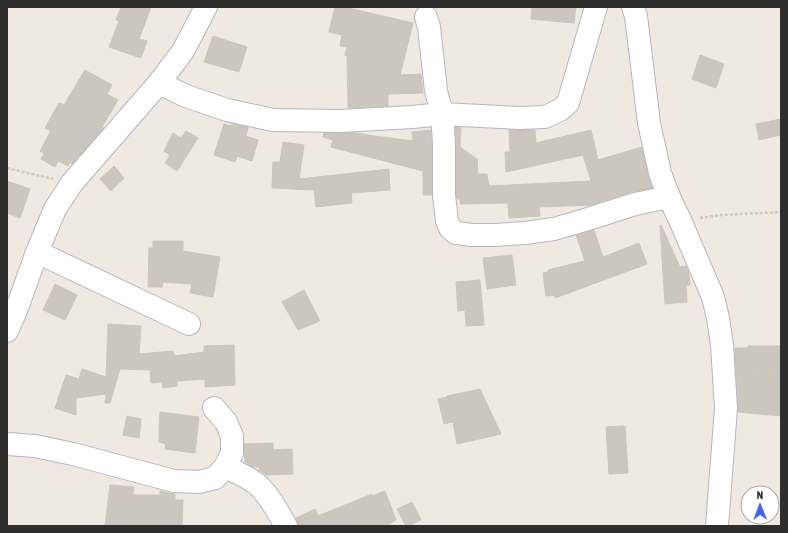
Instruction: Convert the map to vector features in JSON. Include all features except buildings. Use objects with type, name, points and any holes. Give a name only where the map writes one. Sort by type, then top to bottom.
[{"type":"street","points":[[7,331],[55,209],[72,183],[159,83],[183,51],[206,7]]},
{"type":"street","points":[[159,83],[186,96],[227,110],[273,120],[340,121],[442,114],[519,118],[545,117],[560,110],[568,103],[596,7]]},
{"type":"street","points":[[633,7],[636,16],[649,123],[660,173],[713,297],[718,318],[724,369],[726,408],[717,526]]},
{"type":"street","points":[[426,17],[429,27],[436,91],[442,114],[444,143],[444,196],[447,221],[450,228],[456,233],[495,235],[554,229],[635,204],[669,196]]},
{"type":"street","points":[[37,252],[189,324]]},
{"type":"street","points":[[7,444],[34,446],[73,454],[174,480],[198,482],[215,478],[225,467],[232,453],[232,436],[226,422],[214,408]]},
{"type":"street","points":[[225,467],[258,485],[270,500],[286,526]]},
{"type":"path","points":[[7,168],[72,183]]},
{"type":"path","points":[[680,220],[721,215],[781,212]]},
{"type":"path","points":[[724,369],[781,373]]}]
